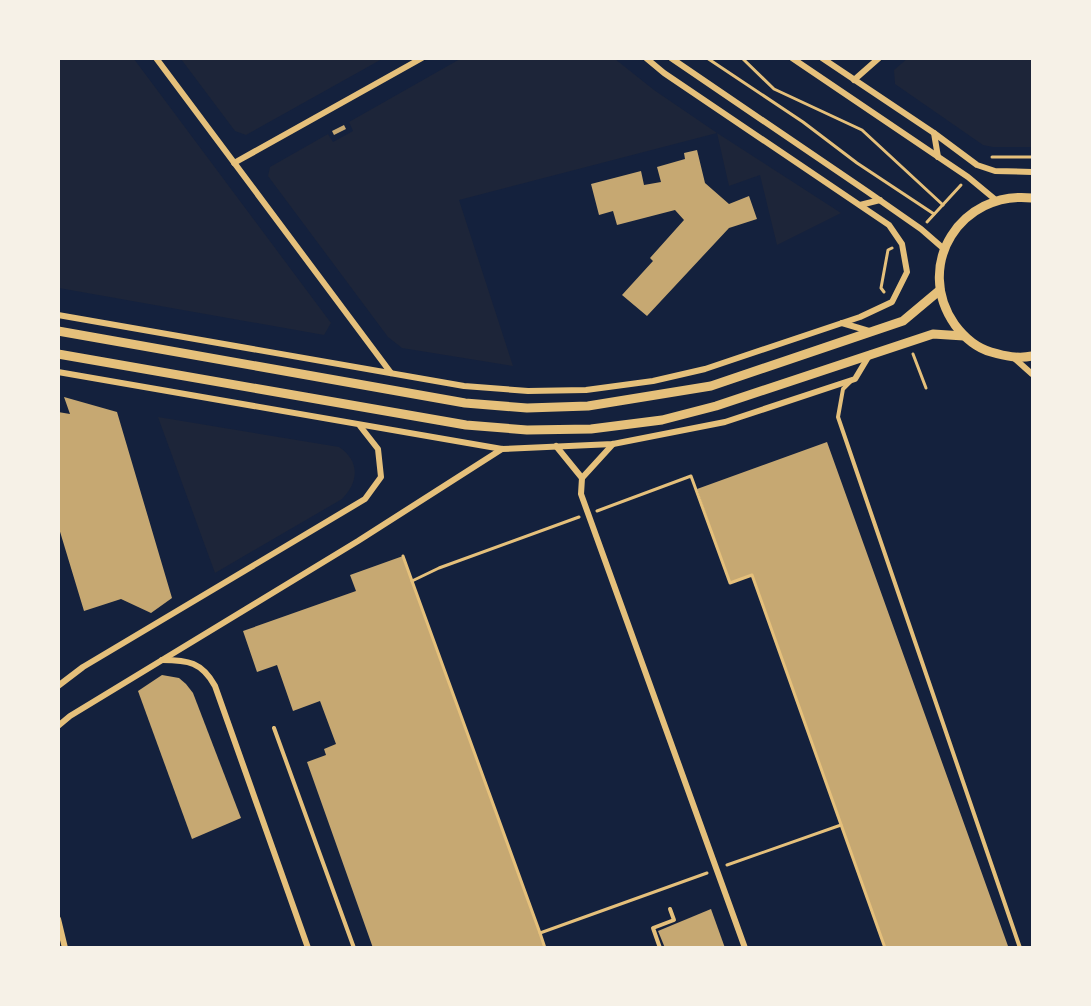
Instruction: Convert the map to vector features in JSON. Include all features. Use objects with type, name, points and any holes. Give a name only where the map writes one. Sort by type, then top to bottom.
[{"type":"street","points":[[156,58],[391,374]]},
{"type":"street","points":[[234,164],[422,58]]},
{"type":"street","points":[[58,315],[464,386],[528,391],[586,390],[653,381],[705,369],[842,323],[892,302],[907,272],[902,244],[889,225],[664,73],[646,58]]},
{"type":"street","points":[[671,58],[880,200],[921,229],[944,249]]},
{"type":"street","points":[[792,58],[938,156],[997,201]]},
{"type":"street","points":[[822,58],[934,133],[977,165],[995,171],[1032,172]]},
{"type":"street","points":[[854,80],[879,58]]},
{"type":"street","points":[[934,133],[938,156]]},
{"type":"street","points":[[1032,198],[997,201],[981,207],[965,218],[944,249],[939,273],[940,290],[948,316],[964,336],[987,351],[1014,357],[1032,356]]},
{"type":"street","points":[[860,205],[880,200]]},
{"type":"street","points":[[58,331],[465,403],[527,408],[588,406],[711,386],[903,321],[940,290]]},
{"type":"street","points":[[842,323],[869,331]]},
{"type":"street","points":[[58,354],[466,426],[526,430],[591,429],[662,420],[716,406],[933,334],[964,336]]},
{"type":"street","points":[[58,372],[502,449],[613,444],[725,422],[855,379],[871,354]]},
{"type":"street","points":[[1014,357],[1032,374]]},
{"type":"street","points":[[58,686],[83,667],[365,499],[381,477],[378,449],[360,426]]},
{"type":"street","points":[[613,444],[582,478],[581,494],[745,948]]},
{"type":"street","points":[[556,446],[582,478]]},
{"type":"street","points":[[58,726],[70,716],[358,541],[502,449]]},
{"type":"street","points":[[162,660],[184,660],[208,673],[215,686],[308,948]]},
{"type":"street","points":[[58,919],[65,948]]},
{"type":"lane","points":[[855,379],[843,388],[838,417],[1020,948]]},
{"type":"lane","points":[[274,728],[354,948]]},
{"type":"lane","points":[[660,948],[653,928],[674,920],[670,909]]},
{"type":"path","points":[[707,58],[934,214]]},
{"type":"path","points":[[742,58],[774,89],[862,130],[943,205]]},
{"type":"path","points":[[977,165],[982,156],[1032,157]]},
{"type":"path","points":[[921,229],[968,177]]},
{"type":"path","points":[[892,302],[881,288],[888,250],[902,244]]},
{"type":"path","points":[[908,341],[926,388]]},
{"type":"path","points":[[412,581],[439,568],[691,476],[730,583],[752,575],[885,948]]},
{"type":"path","points":[[404,556],[545,948]]},
{"type":"path","points":[[540,933],[841,825]]},
{"type":"shaded area","points":[[908,58],[1032,59],[1032,147],[983,145],[895,84],[894,70]]},
{"type":"shaded area","points":[[58,59],[134,59],[331,323],[324,335],[59,288]]},
{"type":"shaded area","points":[[181,59],[382,59],[246,135],[235,131]]},
{"type":"shaded area","points":[[460,59],[615,59],[654,90],[717,133],[459,200],[513,366],[402,348],[388,337],[268,176],[270,167],[328,134],[333,142],[353,131],[349,122]]},
{"type":"shaded area","points":[[717,133],[841,213],[777,245],[760,175],[729,186]]},
{"type":"shaded area","points":[[158,417],[339,447],[354,465],[352,486],[342,499],[215,573]]},
{"type":"building","points":[[344,125],[346,129],[334,135],[332,131]]},
{"type":"building","points":[[697,150],[705,183],[729,204],[749,196],[757,219],[729,228],[647,316],[622,295],[653,261],[650,258],[684,220],[675,210],[617,225],[613,211],[599,215],[591,184],[641,171],[644,185],[661,182],[657,167],[685,159],[684,153]]},
{"type":"building","points":[[64,397],[117,412],[172,598],[151,613],[121,599],[84,611],[58,525],[58,412],[70,414]]},
{"type":"building","points":[[827,442],[1008,946],[1003,948],[885,948],[752,575],[730,583],[697,489]]},
{"type":"building","points":[[403,556],[545,948],[373,948],[307,762],[326,755],[324,749],[336,744],[320,701],[293,711],[277,665],[257,672],[243,631],[356,591],[350,575]]},
{"type":"building","points":[[162,675],[179,678],[193,693],[241,818],[192,839],[138,691]]},
{"type":"building","points":[[711,909],[725,948],[665,948],[658,931]]}]
